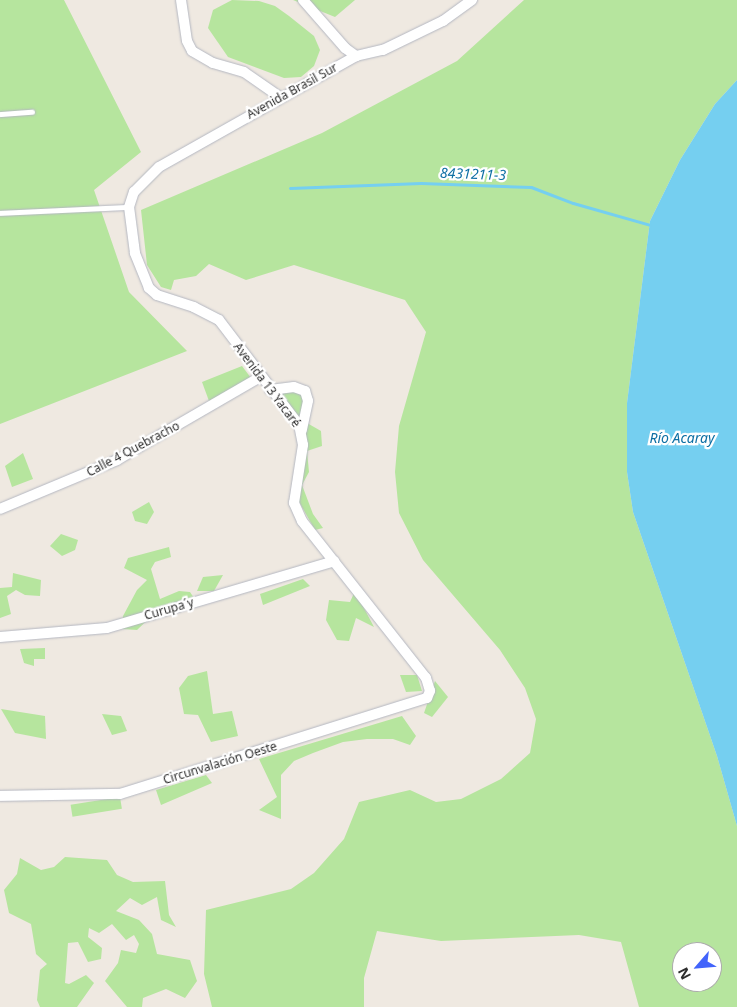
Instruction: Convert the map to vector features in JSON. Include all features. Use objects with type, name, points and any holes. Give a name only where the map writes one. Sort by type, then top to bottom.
[{"type":"street","points":[[181,0],[186,42],[192,51],[213,63],[244,72],[280,97]]},
{"type":"street","points":[[303,0],[345,48],[356,56]]},
{"type":"street","name":"Avenida Brasil Sur","points":[[129,207],[134,192],[159,167],[280,97],[356,56],[383,50],[444,21],[472,0]]},
{"type":"street","name":"Avenida 13 Yacaré","points":[[129,207],[135,253],[150,288],[157,295],[194,307],[219,320],[260,378],[302,430],[303,445],[294,503],[302,522],[426,678],[430,691]]},
{"type":"street","name":"Calle 4 Quebracho","points":[[0,509],[117,460],[260,378]]},
{"type":"street","points":[[270,390],[294,387],[305,391],[308,401],[302,430]]},
{"type":"street","name":"Curupa´y","points":[[0,637],[107,628],[334,561]]},
{"type":"street","name":"Circunvalación Oeste","points":[[0,793],[120,794],[420,702],[430,691]]},
{"type":"lane","points":[[0,114],[32,112]]},
{"type":"lane","points":[[0,213],[129,207]]},
{"type":"green space","points":[[0,0],[64,0],[141,152],[94,190],[129,292],[187,351],[0,424]]},
{"type":"green space","points":[[232,0],[259,1],[275,6],[314,36],[320,50],[314,66],[301,77],[284,78],[228,57],[208,28],[213,10]]},
{"type":"green space","points":[[293,0],[355,0],[335,17]]},
{"type":"green space","points":[[524,0],[737,0],[737,80],[715,104],[680,160],[650,221],[627,403],[627,472],[633,512],[717,756],[737,826],[737,1007],[639,1007],[621,942],[579,935],[441,941],[377,931],[364,978],[364,1007],[212,1007],[204,974],[206,910],[291,889],[314,873],[344,839],[359,802],[410,790],[436,802],[461,799],[501,779],[530,753],[536,719],[525,688],[500,650],[423,560],[399,513],[395,472],[399,426],[426,332],[405,300],[294,265],[246,280],[209,264],[196,276],[174,280],[171,290],[161,287],[147,265],[141,210],[322,133],[457,61]]},
{"type":"green space","points":[[242,366],[251,378],[209,401],[202,382]]},
{"type":"green space","points":[[282,383],[307,398],[307,423],[321,431],[322,446],[307,451],[309,472],[302,485],[313,514],[323,528],[315,530],[298,500],[306,435],[280,394]]},
{"type":"green space","points":[[23,453],[33,479],[12,487],[5,466]]},
{"type":"green space","points":[[149,502],[154,512],[147,524],[135,521],[132,512]]},
{"type":"green space","points":[[61,534],[78,540],[75,550],[62,556],[50,546]]},
{"type":"green space","points":[[169,547],[171,557],[155,562],[151,569],[160,599],[179,591],[190,592],[194,598],[162,606],[137,630],[122,629],[123,616],[137,590],[147,580],[124,568],[128,558]]},
{"type":"green space","points":[[13,573],[41,580],[40,596],[25,595],[16,590],[7,596],[11,614],[0,618],[0,588],[12,587]]},
{"type":"green space","points":[[223,575],[214,591],[197,591],[203,577]]},
{"type":"green space","points":[[303,579],[310,586],[263,605],[260,594]]},
{"type":"green space","points":[[355,591],[374,627],[356,618],[349,641],[337,640],[326,620],[329,600],[350,602]]},
{"type":"green space","points":[[45,648],[45,659],[34,659],[34,666],[24,663],[20,649]]},
{"type":"green space","points":[[207,671],[213,714],[232,711],[238,736],[211,742],[198,715],[184,714],[179,688],[188,676]]},
{"type":"green space","points":[[400,675],[417,675],[422,691],[406,692]]},
{"type":"green space","points":[[435,681],[448,697],[432,717],[424,713]]},
{"type":"green space","points":[[1,709],[45,716],[46,739],[15,733]]},
{"type":"green space","points":[[102,714],[121,716],[127,731],[112,735]]},
{"type":"green space","points":[[402,716],[416,736],[410,745],[393,739],[367,739],[343,742],[294,761],[281,775],[281,819],[259,810],[277,797],[259,759]]},
{"type":"green space","points":[[206,775],[212,783],[161,805],[156,790]]},
{"type":"green space","points":[[120,797],[122,809],[72,817],[71,805]]},
{"type":"green space","points":[[65,857],[107,860],[117,875],[133,882],[165,881],[169,915],[176,927],[161,920],[157,897],[142,905],[130,898],[116,911],[139,920],[152,934],[157,954],[190,960],[197,981],[185,998],[166,989],[143,998],[142,1007],[127,1007],[105,981],[118,963],[121,950],[136,953],[139,944],[134,935],[126,940],[112,924],[99,933],[89,928],[88,937],[102,948],[101,959],[88,962],[78,942],[68,943],[65,983],[69,984],[86,975],[94,983],[77,1007],[40,1007],[37,1000],[40,970],[47,964],[36,954],[31,924],[9,913],[4,890],[17,874],[20,858],[41,870],[54,867]]},
{"type":"water","name":"Río Acaray","points":[[737,80],[737,826],[717,756],[633,512],[627,472],[627,403],[650,221],[680,160],[715,104]]},
{"type":"waterway","name":"8431211-3","points":[[290,188],[421,183],[531,187],[573,203],[650,225]]}]
